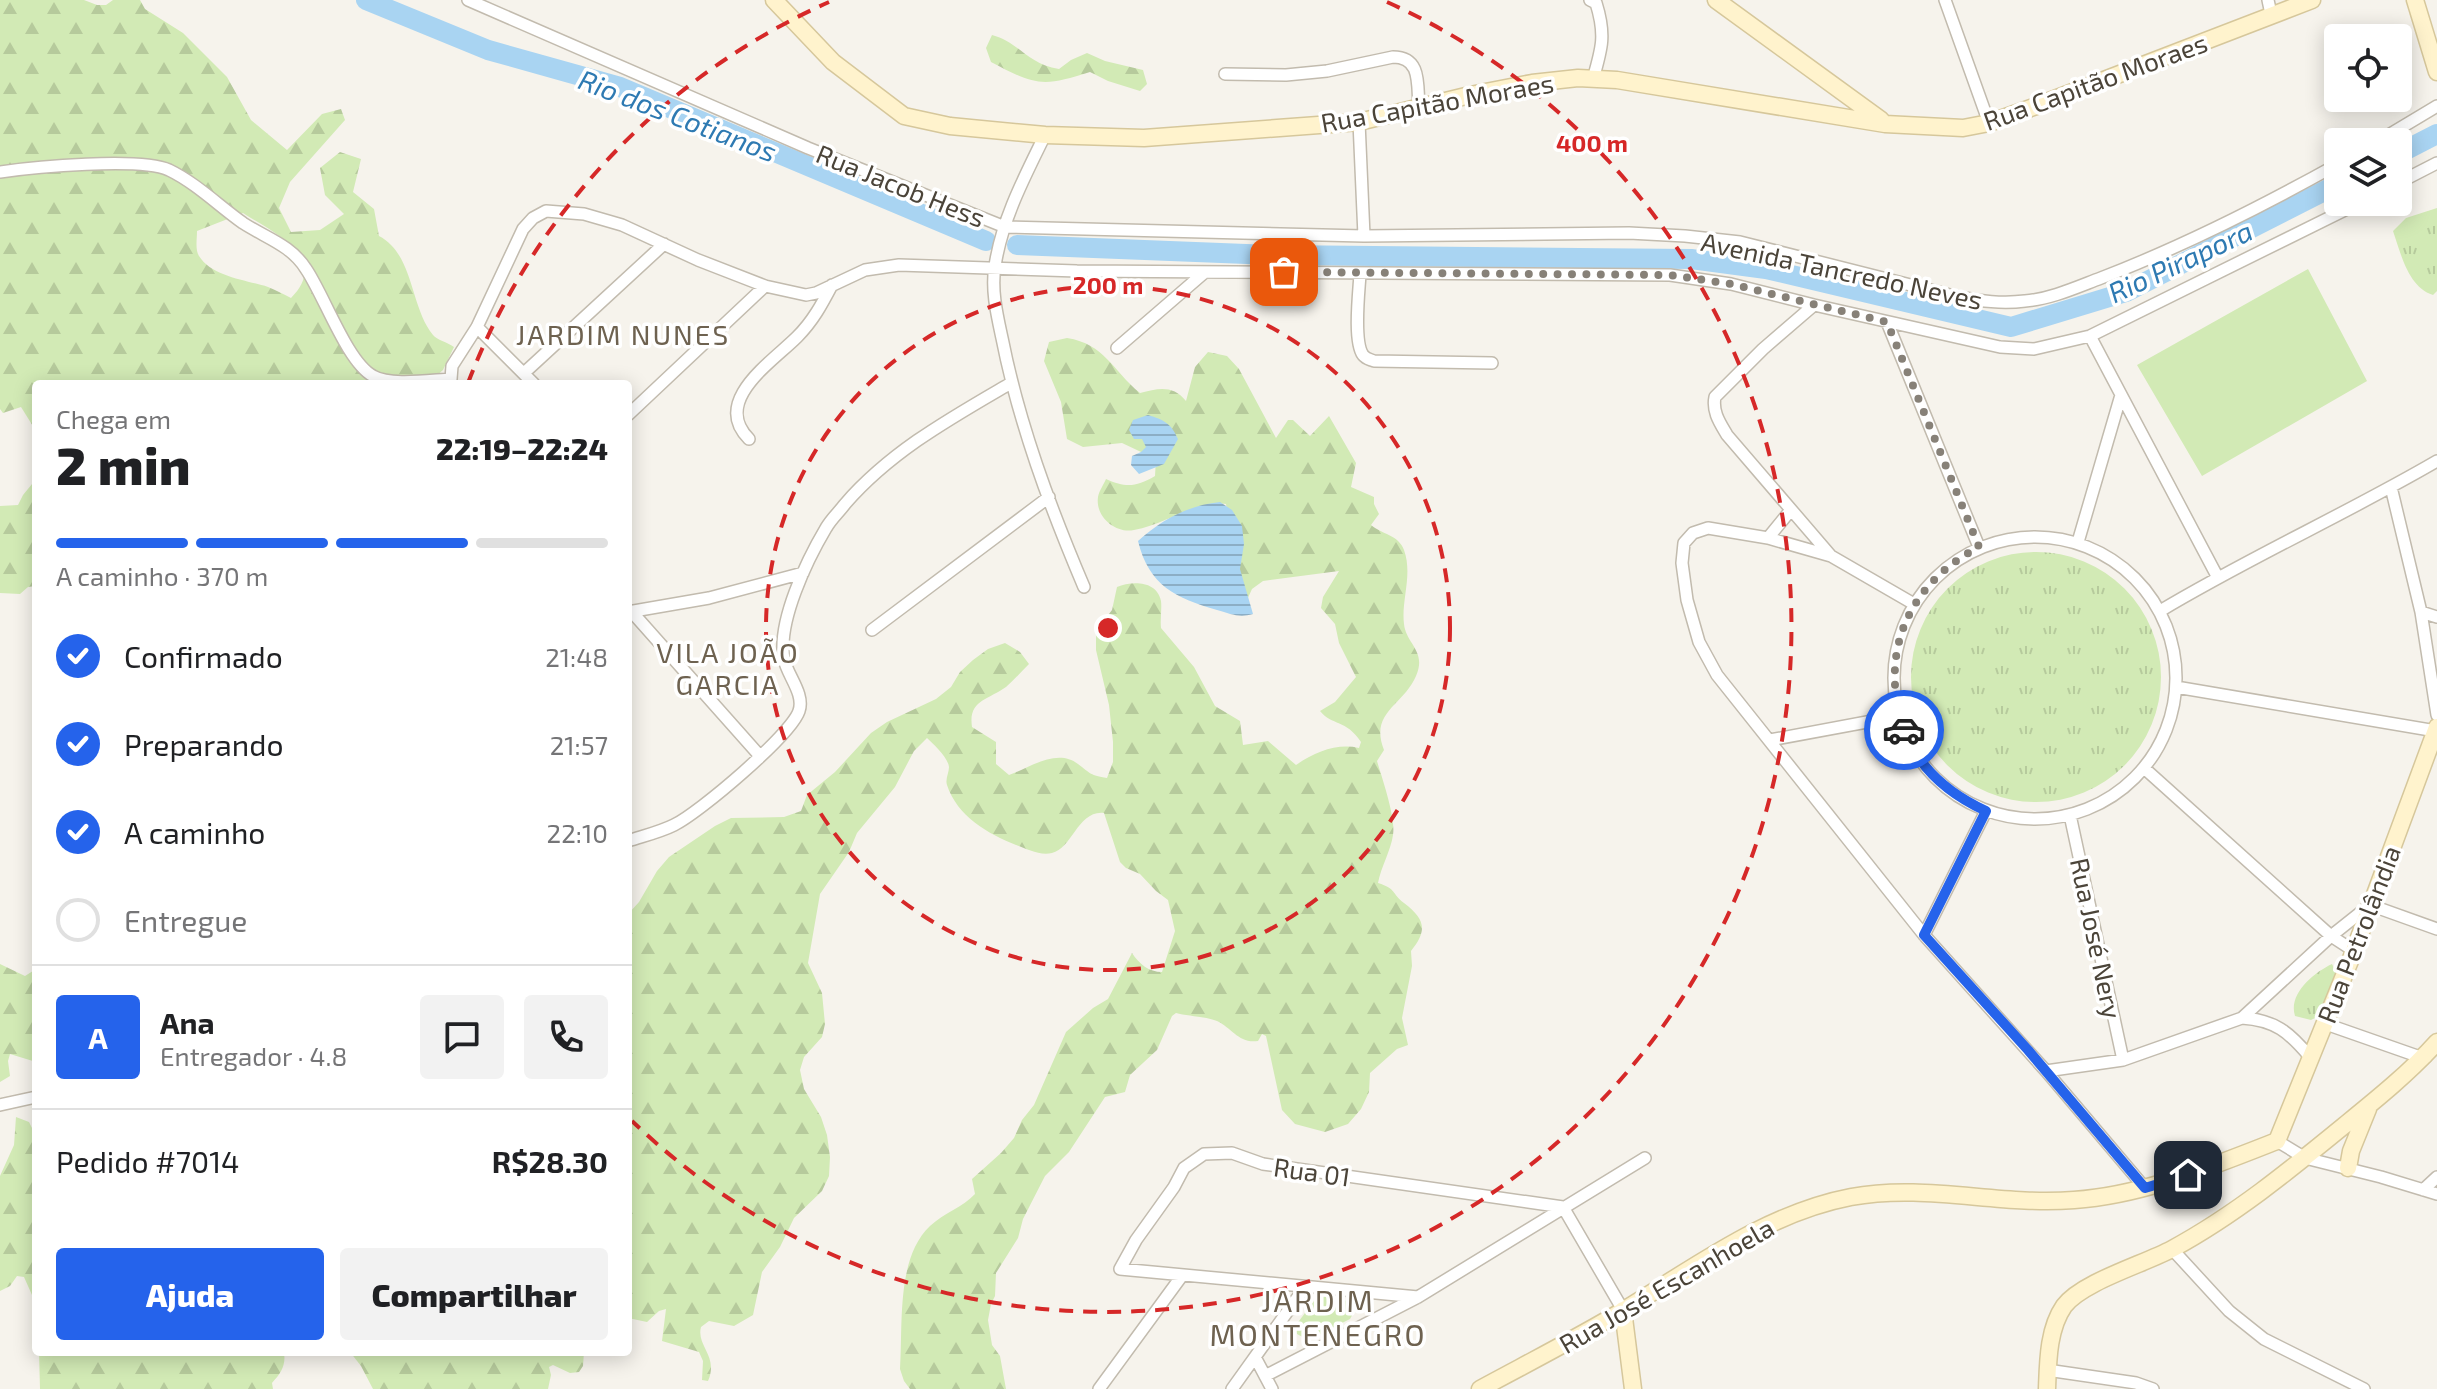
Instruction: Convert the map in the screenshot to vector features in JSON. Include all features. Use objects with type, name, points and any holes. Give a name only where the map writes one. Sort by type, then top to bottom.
[{"type":"street","name":"Rua Jacob Hess","points":[[468,0],[808,148],[1005,227],[1364,236]]},
{"type":"street","name":"Rua Capitão Moraes","points":[[774,0],[833,62],[904,116],[950,126],[1045,135],[1144,138],[1359,122],[1532,83],[1593,79],[1617,80],[1885,124],[1963,128],[1989,123],[2269,7],[2312,0]]},
{"type":"street","points":[[1590,0],[1596,3],[1604,36],[1593,79]]},
{"type":"street","points":[[1716,0],[1885,124]]},
{"type":"street","points":[[1945,0],[1989,123]]},
{"type":"street","points":[[2415,0],[2437,72]]},
{"type":"street","points":[[1225,74],[1313,72],[1404,57],[1411,61],[1415,69],[1419,107]]},
{"type":"street","points":[[2400,128],[2437,106]]},
{"type":"street","points":[[1359,122],[1364,236]]},
{"type":"street","points":[[1045,135],[1021,183],[1005,227],[994,268],[995,301],[1011,383],[1049,497],[1084,587]]},
{"type":"street","points":[[2412,176],[2437,163]]},
{"type":"street","points":[[0,172],[61,166],[149,165],[170,171],[245,224],[293,252],[306,268],[357,362],[366,372],[384,380]]},
{"type":"street","name":"Avenida Tancredo Neves","points":[[1364,236],[1629,233],[1685,236],[1740,242],[1958,297],[1992,303],[2028,301],[2138,264],[2246,215],[2324,172]]},
{"type":"street","points":[[452,380],[452,366],[477,327],[523,229],[533,218],[546,211],[584,214],[622,225],[765,286],[806,295],[865,270],[899,265],[1205,272],[1670,275],[1731,284],[2000,347],[2034,349],[2090,336],[2333,216]]},
{"type":"street","points":[[524,373],[664,244]]},
{"type":"street","points":[[1117,348],[1205,272]]},
{"type":"street","points":[[1360,274],[1358,341],[1367,359],[1492,363]]},
{"type":"street","points":[[749,439],[740,430],[736,415],[738,399],[813,319],[832,285]]},
{"type":"street","points":[[632,411],[765,286]]},
{"type":"street","points":[[1814,305],[1763,349],[1715,397],[1713,406],[1727,435],[1831,556]]},
{"type":"street","points":[[1887,322],[1979,547]]},
{"type":"street","points":[[477,327],[530,380]]},
{"type":"street","points":[[2090,336],[2217,576]]},
{"type":"street","points":[[632,840],[673,826],[696,812],[760,756],[792,723],[800,709],[799,695],[784,661],[783,638],[803,573],[827,525],[860,487],[905,448],[1011,383]]},
{"type":"street","points":[[2078,542],[2121,395]]},
{"type":"street","points":[[2160,611],[2217,576],[2437,461]]},
{"type":"street","points":[[2176,687],[2437,724],[2421,612],[2391,487]]},
{"type":"street","points":[[872,630],[1049,497]]},
{"type":"street","points":[[1768,538],[1790,511]]},
{"type":"street","points":[[1914,604],[1831,556],[1768,538],[1708,528],[1693,533],[1684,543],[1682,563],[1687,600],[1699,642],[1717,675],[1924,935],[2046,1071],[2145,1188]]},
{"type":"street","points":[[2021,536],[2078,542],[2107,556],[2128,571],[2146,589],[2160,611],[2170,635],[2175,661],[2176,687],[2167,730],[2144,768],[2103,802],[2070,815],[2028,819],[1986,811],[1953,793],[1932,774],[1915,751],[1899,716],[1894,674],[1896,649],[1914,604],[1942,570],[1979,547],[2021,536]]},
{"type":"street","points":[[632,612],[754,587],[803,573]]},
{"type":"street","points":[[2421,612],[2437,617]]},
{"type":"street","points":[[632,614],[760,756]]},
{"type":"street","points":[[1770,740],[1899,716]]},
{"type":"street","name":"Rua Petrolândia","points":[[2277,1141],[2354,951],[2437,724]]},
{"type":"street","points":[[2144,768],[2331,936],[2354,951]]},
{"type":"street","points":[[1924,935],[1986,811]]},
{"type":"street","name":"Rua José Nery","points":[[2070,815],[2123,1060]]},
{"type":"street","points":[[2242,1018],[2331,936],[2370,905],[2437,929]]},
{"type":"street","points":[[2046,1071],[2123,1060],[2242,1018],[2275,1024],[2310,1057]]},
{"type":"street","points":[[2323,1023],[2430,1055]]},
{"type":"street","points":[[2047,1389],[2053,1328],[2065,1305],[2086,1289],[2172,1249],[2242,1205],[2305,1158],[2430,1055],[2437,1042]]},
{"type":"street","points":[[0,1105],[32,1098]]},
{"type":"street","points":[[2348,1168],[2359,1128],[2371,1103]]},
{"type":"street","points":[[2277,1141],[2305,1158],[2437,1194]]},
{"type":"street","name":"Rua José Escanhoela","points":[[1480,1389],[1623,1310],[1711,1255],[1774,1223],[1849,1197],[1902,1191],[2075,1200],[2145,1188],[2277,1141]]},
{"type":"street","name":"Rua 01","points":[[1181,1277],[1120,1269],[1184,1168],[1204,1154],[1232,1153],[1263,1164],[1563,1207]]},
{"type":"street","points":[[1265,1376],[1418,1297],[1645,1158]]},
{"type":"street","points":[[2423,1190],[2437,1177]]},
{"type":"street","points":[[1563,1207],[1623,1310],[1633,1389]]},
{"type":"street","points":[[2172,1249],[2229,1311],[2264,1339],[2364,1389]]},
{"type":"street","points":[[1099,1389],[1181,1277],[1418,1297]]},
{"type":"street","points":[[1232,1389],[1305,1287]]},
{"type":"street","points":[[1255,1357],[1272,1389]]},
{"type":"street","points":[[2047,1370],[2153,1389]]},
{"type":"green space","points":[[0,0],[84,0],[106,5],[113,0],[140,0],[145,9],[183,33],[227,77],[251,120],[287,150],[322,114],[341,109],[345,120],[290,182],[279,208],[291,232],[320,230],[344,214],[325,195],[320,168],[340,152],[361,159],[353,192],[374,209],[379,236],[399,255],[433,335],[454,347],[443,370],[436,376],[418,376],[415,380],[32,380],[32,425],[21,407],[3,413],[0,409]],"holes":[[[243,213],[281,238],[301,259],[304,271],[302,284],[291,298],[268,287],[212,269],[198,254],[197,248],[197,231]]]},
{"type":"green space","points":[[992,35],[1048,66],[1059,69],[1087,53],[1105,61],[1143,70],[1147,84],[1140,91],[1090,72],[1050,82],[1030,80],[991,62],[986,48]]},
{"type":"green space","points":[[2437,208],[2437,291],[2433,295],[2424,291],[2411,277],[2393,231],[2406,218]]},
{"type":"green space","points":[[2308,269],[2367,381],[2202,476],[2137,365]]},
{"type":"green space","points":[[1067,338],[1080,341],[1099,352],[1140,393],[1171,390],[1186,401],[1195,367],[1208,352],[1227,356],[1239,369],[1276,438],[1288,420],[1293,420],[1310,436],[1329,416],[1356,463],[1351,487],[1374,497],[1379,514],[1371,525],[1402,545],[1407,569],[1404,624],[1418,654],[1419,667],[1411,686],[1381,726],[1384,750],[1377,761],[1393,828],[1392,841],[1378,883],[1391,889],[1416,914],[1422,925],[1420,937],[1411,951],[1412,966],[1402,1018],[1408,1045],[1397,1049],[1370,1073],[1369,1092],[1361,1109],[1348,1124],[1325,1132],[1295,1124],[1282,1110],[1266,1036],[1262,1034],[1258,1041],[1246,1040],[1217,1021],[1176,1013],[1157,1050],[1130,1075],[1125,1092],[1105,1097],[1069,1152],[1045,1176],[1023,1219],[1018,1238],[996,1273],[995,1296],[988,1320],[992,1345],[1000,1356],[1006,1389],[910,1389],[900,1369],[903,1293],[911,1256],[919,1240],[935,1221],[975,1194],[972,1179],[1014,1138],[1022,1120],[1034,1105],[1066,1032],[1108,999],[1132,953],[1145,967],[1162,972],[1175,931],[1168,900],[1140,874],[1120,862],[1104,813],[1088,817],[1065,845],[1052,853],[1034,852],[1005,841],[984,829],[958,806],[947,785],[948,763],[927,738],[914,751],[895,787],[857,833],[849,852],[820,894],[808,963],[822,993],[825,1024],[822,1037],[804,1057],[800,1070],[804,1089],[821,1117],[827,1135],[829,1176],[822,1191],[794,1218],[780,1247],[762,1272],[753,1315],[734,1326],[709,1321],[701,1327],[700,1334],[711,1365],[708,1381],[702,1380],[703,1361],[699,1352],[662,1341],[666,1309],[647,1322],[632,1319],[632,910],[669,857],[731,818],[784,817],[801,811],[807,795],[835,772],[871,733],[936,699],[951,687],[960,672],[973,660],[988,649],[1005,643],[1020,652],[1029,664],[1006,687],[976,706],[972,718],[972,727],[996,742],[996,764],[1009,775],[1044,760],[1061,758],[1078,764],[1094,775],[1107,778],[1113,762],[1113,742],[1109,705],[1096,650],[1096,631],[1112,610],[1117,587],[1129,584],[1149,586],[1159,594],[1161,628],[1194,667],[1215,706],[1240,721],[1243,745],[1268,741],[1296,765],[1326,750],[1359,748],[1361,742],[1355,735],[1320,711],[1335,702],[1356,677],[1339,643],[1335,624],[1321,608],[1323,597],[1339,571],[1263,581],[1252,589],[1242,611],[1226,504],[1202,506],[1134,530],[1114,527],[1103,517],[1098,504],[1106,479],[1125,485],[1142,482],[1155,476],[1156,459],[1122,443],[1083,447],[1067,439],[1061,402],[1044,361],[1049,342]]},
{"type":"green space","points":[[32,484],[32,586],[20,594],[0,593],[0,506],[18,505]]},
{"type":"green space","points":[[2024,552],[2048,552],[2084,561],[2125,588],[2152,629],[2159,653],[2159,701],[2152,725],[2125,766],[2084,793],[2048,802],[2024,802],[1988,793],[1947,766],[1920,725],[1911,689],[1911,665],[1920,629],[1947,588],[1988,561]]},
{"type":"green space","points":[[0,964],[25,976],[32,972],[32,1061],[10,1054],[10,1076],[0,1082]]},
{"type":"green space","points":[[2332,964],[2339,978],[2321,1015],[2311,1020],[2295,1016],[2295,1000],[2299,992],[2317,973]]},
{"type":"green space","points":[[16,1117],[29,1122],[32,1128],[32,1295],[24,1277],[17,1276],[10,1286],[0,1291],[0,1176],[14,1145]]},
{"type":"green space","points":[[1327,1296],[1351,1302],[1355,1310],[1350,1319],[1308,1340],[1297,1334],[1296,1325],[1317,1297]]},
{"type":"green space","points":[[39,1356],[284,1356],[282,1369],[272,1383],[273,1389],[40,1389]]},
{"type":"green space","points":[[353,1356],[584,1356],[579,1372],[570,1373],[553,1365],[549,1367],[548,1389],[373,1389]]},
{"type":"water","points":[[1148,415],[1166,423],[1178,439],[1164,464],[1139,474],[1131,465],[1132,456],[1146,447],[1142,439],[1134,439],[1129,430],[1133,420]]},
{"type":"water","points":[[1220,502],[1232,510],[1242,526],[1244,544],[1240,569],[1253,614],[1231,614],[1177,595],[1149,569],[1138,541],[1176,515],[1197,506]]},
{"type":"waterway","name":"Rio dos Cotianos","points":[[366,0],[488,50],[620,87],[986,241]]},
{"type":"waterway","name":"Rio Pirapora","points":[[2412,147],[2437,134]]},
{"type":"waterway","name":"Rio Pirapora","points":[[1017,245],[1273,255],[1691,259],[1766,269],[2011,327],[2126,292],[2324,191]]},
{"type":"way so far","points":[[1284,272],[1670,275],[1731,284],[1887,322],[1979,547],[1942,570],[1914,604],[1903,626],[1896,649],[1894,674],[1895,698],[1904,730]]},
{"type":"district","name":"JARDIM NUNES","points":[[623,334]]},
{"type":"district","name":"VILA JOÃO GARCIA","points":[[728,668]]},
{"type":"district","name":"JARDIM MONTENEGRO","points":[[1318,1317]]},
{"type":"route","points":[[1904,730],[1925,767],[1938,781],[1986,811],[1924,935],[2028,1050],[2145,1188],[2188,1175]]}]
